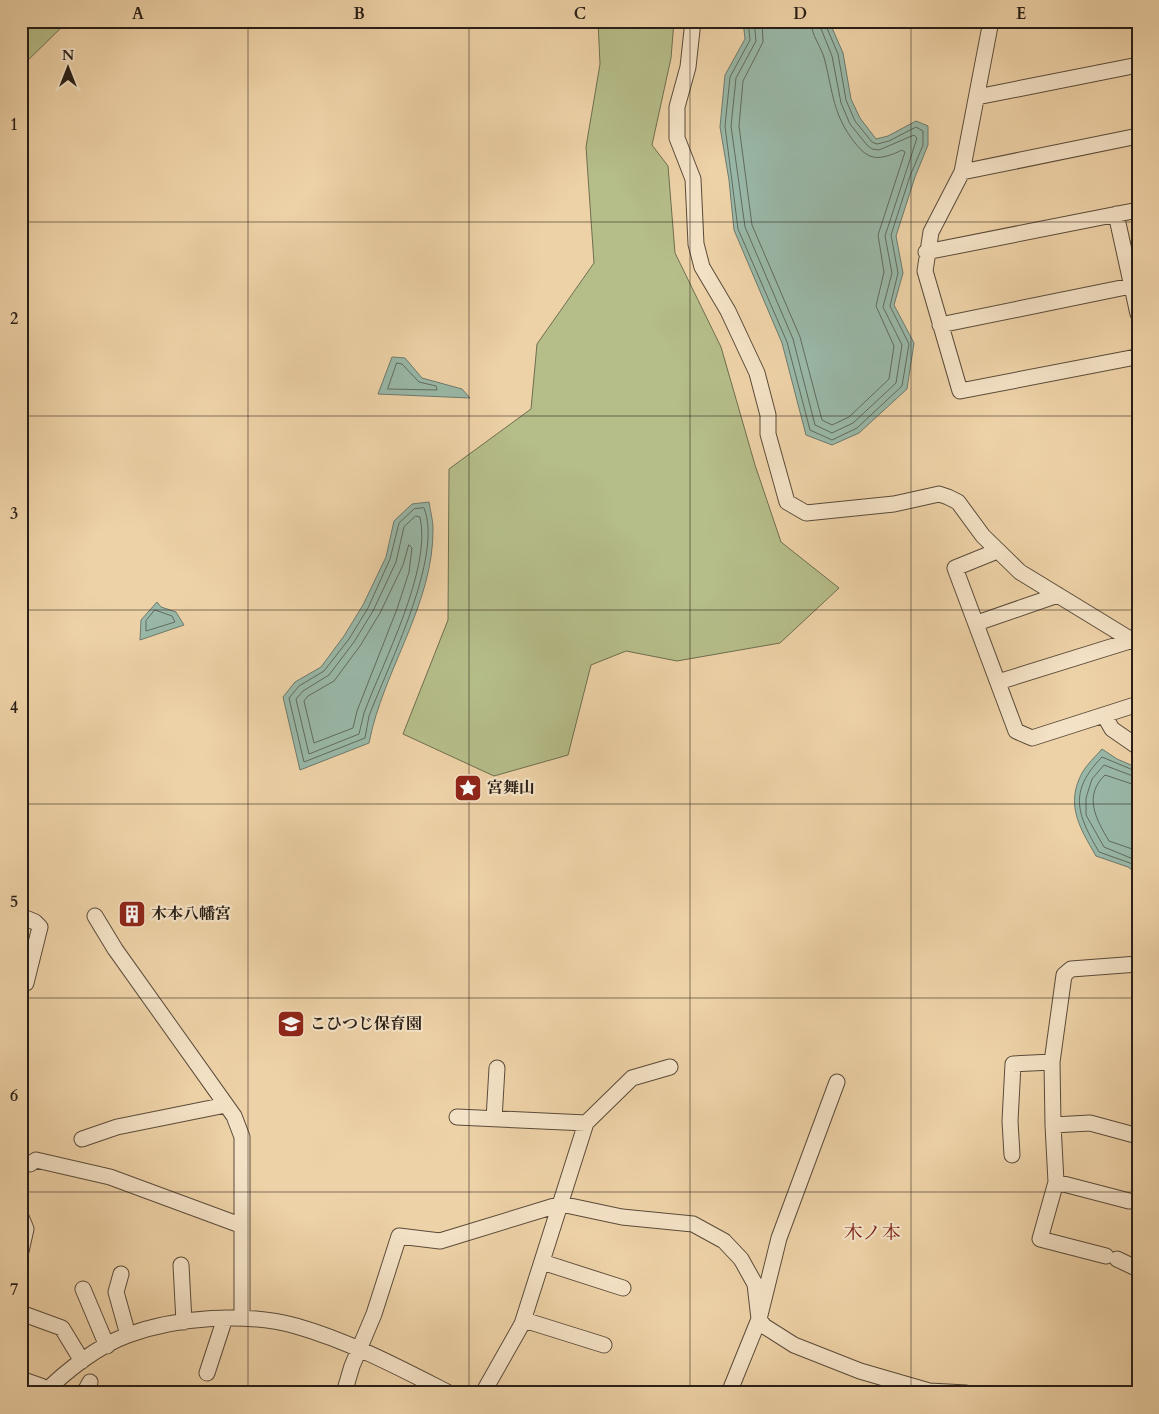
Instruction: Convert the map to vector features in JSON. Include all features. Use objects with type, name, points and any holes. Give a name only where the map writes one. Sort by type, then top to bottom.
[{"type":"street","points":[[693,21],[688,67],[677,107],[677,138],[692,179],[696,244],[702,267],[741,335],[757,373],[768,415],[768,434],[787,502],[806,513],[894,504],[939,494],[958,502],[983,536],[1020,572],[1135,642]]},
{"type":"street","points":[[991,21],[962,172],[931,232],[926,252],[925,271],[960,392],[1136,357],[1138,354]]},
{"type":"street","points":[[977,97],[1138,65]]},
{"type":"street","points":[[962,172],[1138,136]]},
{"type":"street","points":[[926,252],[1138,210]]},
{"type":"street","points":[[1116,214],[1138,314]]},
{"type":"street","points":[[940,325],[1131,286]]},
{"type":"street","points":[[997,551],[955,568],[1016,731],[1032,738],[1138,704]]},
{"type":"street","points":[[977,623],[1058,595]]},
{"type":"street","points":[[998,682],[1135,642]]},
{"type":"street","points":[[1104,715],[1112,729],[1138,746]]},
{"type":"street","points":[[21,916],[35,922],[40,928],[26,983],[21,984]]},
{"type":"street","points":[[95,916],[114,949],[234,1116],[242,1137],[240,1225],[242,1317]]},
{"type":"street","points":[[1138,964],[1071,969],[1064,975],[1052,1062],[1056,1182],[1040,1239],[1112,1258],[1138,1269]]},
{"type":"street","points":[[1012,1155],[1010,1121],[1013,1064],[1052,1062]]},
{"type":"street","points":[[494,1118],[497,1068]]},
{"type":"street","points":[[483,1393],[524,1320],[586,1123],[632,1078],[670,1068]]},
{"type":"street","points":[[729,1393],[759,1319],[779,1238],[837,1082]]},
{"type":"street","points":[[82,1139],[117,1127],[226,1105]]},
{"type":"street","points":[[457,1117],[586,1123]]},
{"type":"street","points":[[1053,1125],[1090,1123],[1138,1136]]},
{"type":"street","points":[[21,1164],[30,1164],[36,1160],[110,1177],[240,1225]]},
{"type":"street","points":[[1056,1182],[1129,1201]]},
{"type":"street","points":[[344,1393],[358,1350],[374,1314],[399,1236],[440,1241],[561,1204],[622,1217],[693,1224],[724,1242],[741,1259],[755,1284],[759,1319],[764,1326],[794,1345],[860,1370],[929,1392],[966,1393]]},
{"type":"street","points":[[21,1217],[26,1229],[21,1252]]},
{"type":"street","points":[[542,1262],[623,1288]]},
{"type":"street","points":[[181,1265],[184,1322]]},
{"type":"street","points":[[121,1274],[116,1292],[128,1335]]},
{"type":"street","points":[[83,1289],[107,1346]]},
{"type":"street","points":[[21,1313],[62,1328],[82,1361]]},
{"type":"street","points":[[21,1379],[41,1386],[45,1392],[82,1361],[128,1335],[184,1322],[242,1317],[295,1326],[358,1350],[449,1393]]},
{"type":"street","points":[[207,1373],[224,1318]]},
{"type":"street","points":[[524,1320],[604,1345]]},
{"type":"green space","points":[[21,21],[68,21],[21,67]]},
{"type":"green space","points":[[598,21],[674,21],[671,58],[652,145],[668,166],[675,253],[721,347],[755,465],[781,542],[839,588],[780,643],[677,661],[626,651],[591,665],[568,755],[494,776],[403,734],[448,620],[449,469],[531,409],[537,344],[594,263],[586,147],[600,64]]},
{"type":"water","points":[[743,21],[829,21],[843,53],[851,99],[860,118],[876,139],[888,136],[916,121],[928,126],[928,145],[915,177],[896,236],[903,273],[894,305],[914,343],[907,389],[859,433],[832,445],[806,435],[782,343],[734,230],[729,180],[720,127],[725,75],[745,39]]},
{"type":"water","points":[[392,357],[405,358],[422,378],[462,389],[470,398],[378,394]]},
{"type":"water","points":[[429,502],[433,528],[431,556],[425,583],[417,610],[385,689],[369,743],[300,770],[283,697],[295,682],[321,667],[344,636],[363,605],[386,557],[394,521],[412,504]]},
{"type":"water","points":[[157,602],[161,607],[176,612],[184,625],[140,640],[141,620]]},
{"type":"water","points":[[1102,749],[1117,759],[1138,768],[1138,874],[1128,867],[1096,856],[1080,826],[1077,816],[1075,796],[1077,785],[1084,770]]},
{"type":"place","name":"宮舞山","points":[[468,788]]},
{"type":"place","name":"木本八幡宮","points":[[132,914]]},
{"type":"place","name":"こひつじ保育園","points":[[291,1024]]},
{"type":"district","name":"木ノ本","points":[[872,1233]]}]
